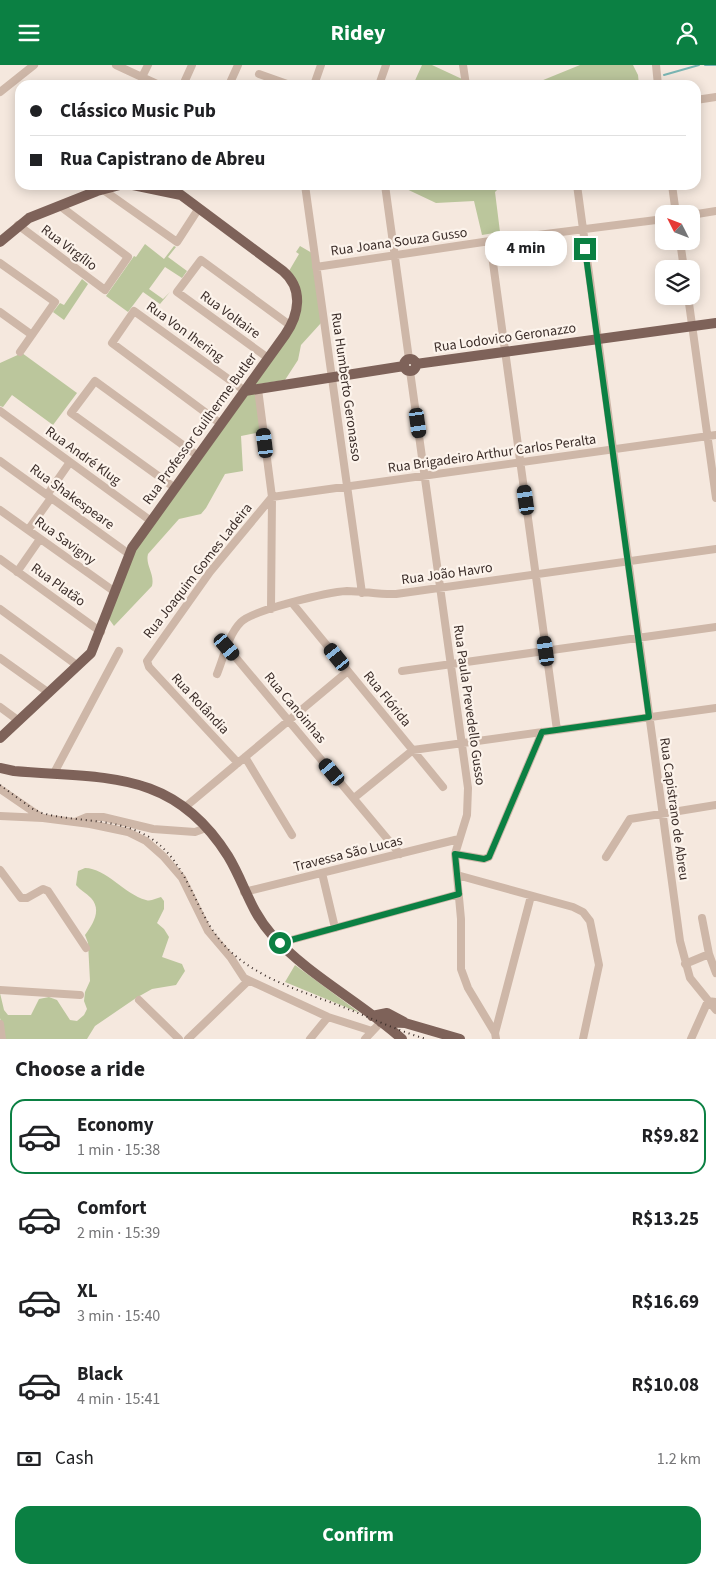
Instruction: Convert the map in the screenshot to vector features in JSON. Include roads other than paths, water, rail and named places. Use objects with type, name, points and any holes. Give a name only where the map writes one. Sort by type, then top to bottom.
[{"type":"main road","points":[[0,242],[18,225],[29,218],[100,190]]},
{"type":"main road","name":"Rua Professor Guilherme Butler","points":[[0,738],[91,653],[101,632],[129,553],[291,326],[298,305],[297,294],[291,278],[181,195],[158,190]]},
{"type":"main road","name":"Rua Lodovico Geronazzo","points":[[245,391],[410,365],[716,323]]},
{"type":"main road","points":[[0,767],[14,771],[98,775],[127,781],[157,791],[184,808],[206,827],[229,858],[244,892],[259,919],[280,943],[399,1037]]},
{"type":"main road","points":[[376,1019],[387,1013],[402,1023],[460,1039]]},
{"type":"main road","points":[[399,1037],[396,1026],[402,1023]]},
{"type":"street","points":[[21,80],[34,65]]},
{"type":"street","points":[[116,65],[148,80]]},
{"type":"street","points":[[142,77],[148,65]]},
{"type":"street","points":[[185,80],[192,65]]},
{"type":"street","points":[[231,80],[238,65]]},
{"type":"street","points":[[316,80],[321,65]]},
{"type":"street","points":[[381,80],[386,65]]},
{"type":"street","points":[[463,65],[465,80]]},
{"type":"street","points":[[656,65],[658,80]]},
{"type":"street","points":[[259,74],[276,80]]},
{"type":"street","points":[[0,92],[15,84]]},
{"type":"street","points":[[701,99],[716,97]]},
{"type":"street","points":[[103,190],[176,242],[199,208]]},
{"type":"street","name":"Rua Humberto Geronasso","points":[[306,190],[362,593]]},
{"type":"street","name":"Rua Paula Prevedello Gusso","points":[[386,190],[451,664],[468,807],[455,854],[459,894],[461,969],[468,988],[496,1036]]},
{"type":"street","name":"Rua Capistrano de Abreu","points":[[578,190],[662,813],[685,964],[694,985],[712,1002],[716,1010]]},
{"type":"street","points":[[673,190],[675,205]]},
{"type":"street","name":"Rua Virgílio","points":[[18,225],[105,290],[128,257],[60,206]]},
{"type":"street","points":[[700,214],[716,211]]},
{"type":"street","name":"Rua Joana Souza Gusso","points":[[316,267],[490,241],[583,231],[655,220]]},
{"type":"street","points":[[490,241],[557,729]]},
{"type":"street","name":"Rua Voltaire","points":[[268,358],[177,292],[200,260],[291,326]]},
{"type":"street","points":[[0,263],[55,302],[20,352]]},
{"type":"street","points":[[689,305],[716,498]]},
{"type":"street","name":"Rua Von Ihering","points":[[221,424],[112,343],[134,311],[245,391]]},
{"type":"street","points":[[0,312],[32,335]]},
{"type":"street","points":[[175,488],[71,413],[95,381],[198,456]]},
{"type":"street","points":[[258,389],[272,497],[270,609]]},
{"type":"street","name":"Rua André Klug","points":[[0,411],[151,521]]},
{"type":"street","name":"Rua Brigadeiro Arthur Carlos Peralta","points":[[272,497],[716,435]]},
{"type":"street","name":"Rua Shakespeare","points":[[0,461],[129,553]]},
{"type":"street","points":[[28,530],[70,462]]},
{"type":"street","name":"Rua Joaquim Gomes Ladeira","points":[[147,661],[204,580],[272,497]]},
{"type":"street","name":"Rua Savigny","points":[[0,509],[115,592]]},
{"type":"street","points":[[17,572],[40,539]]},
{"type":"street","name":"Rua João Havro","points":[[217,674],[227,647],[240,623],[252,615],[270,609],[346,591],[391,594],[716,549]]},
{"type":"street","name":"Rua Platão","points":[[0,559],[101,632]]},
{"type":"street","name":"Rua Flórida","points":[[293,604],[443,787]]},
{"type":"street","points":[[0,610],[78,666]]},
{"type":"street","points":[[402,671],[716,627]]},
{"type":"street","name":"Rua Canoinhas","points":[[227,647],[400,854]]},
{"type":"street","points":[[54,773],[119,651]]},
{"type":"street","points":[[0,658],[48,693]]},
{"type":"street","name":"Rua Rolândia","points":[[147,661],[149,667],[238,763]]},
{"type":"street","points":[[184,808],[348,671]]},
{"type":"street","points":[[0,707],[18,721]]},
{"type":"street","points":[[354,798],[413,750],[716,707]]},
{"type":"street","points":[[455,854],[484,859],[489,857],[542,732]]},
{"type":"street","points":[[244,757],[292,835]]},
{"type":"street","points":[[0,789],[43,818]]},
{"type":"street","points":[[606,857],[628,821],[634,817],[716,805]]},
{"type":"street","points":[[0,817],[43,818],[128,832],[154,848],[182,878],[208,931],[234,962],[242,976],[248,981],[328,1017],[372,1031]]},
{"type":"street","points":[[75,822],[87,817],[103,817],[153,829],[196,833],[206,827]]},
{"type":"street","name":"Travessa São Lucas","points":[[244,892],[459,839]]},
{"type":"street","points":[[0,870],[21,898],[27,898],[42,889],[48,891],[86,948]]},
{"type":"street","points":[[322,873],[335,928]]},
{"type":"street","points":[[457,875],[579,909],[590,921],[599,971],[583,1039]]},
{"type":"street","points":[[280,943],[459,894]]},
{"type":"street","points":[[496,1036],[532,896]]},
{"type":"street","points":[[702,918],[709,954],[716,973]]},
{"type":"street","points":[[685,964],[709,954]]},
{"type":"street","points":[[188,1039],[248,981]]},
{"type":"street","points":[[0,990],[80,995]]},
{"type":"street","points":[[139,1000],[179,1039]]},
{"type":"street","points":[[691,1039],[712,1002]]},
{"type":"street","points":[[310,1039],[328,1017]]},
{"type":"street","points":[[364,1039],[372,1031],[376,1019]]},
{"type":"street","points":[[0,1024],[2,1039]]},
{"type":"waterway","points":[[664,75],[699,65]]},
{"type":"waterway","points":[[705,65],[716,65]]},
{"type":"railway","points":[[0,785],[33,809],[42,813],[110,823],[123,826],[149,837],[162,847],[181,871],[202,913],[219,939],[246,964],[278,982],[426,1039]]}]
